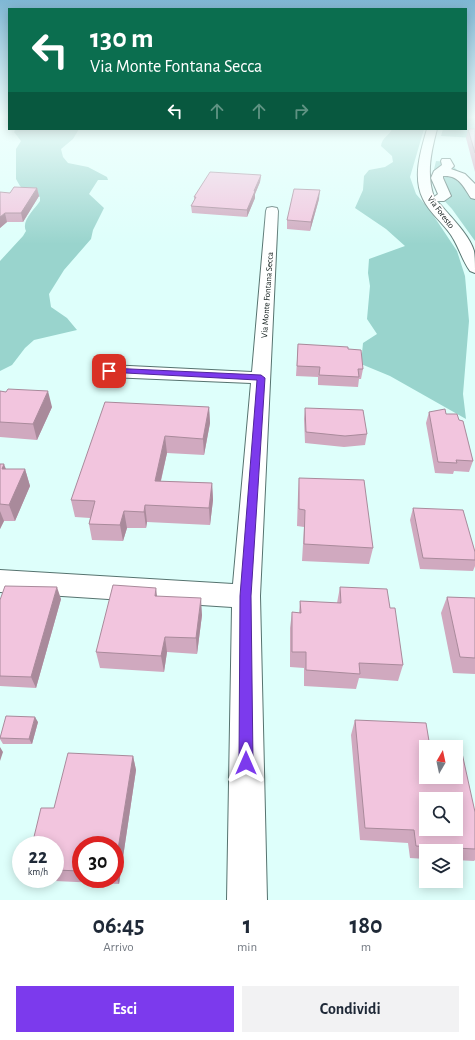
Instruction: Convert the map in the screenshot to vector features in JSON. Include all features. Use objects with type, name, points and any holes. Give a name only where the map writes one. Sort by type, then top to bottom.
[{"type":"street","name":"Via Foresto","points":[[426,160],[424,177],[426,190],[432,202],[456,232],[465,246],[475,268]]},
{"type":"street","points":[[432,202],[445,196],[438,184],[437,178],[438,173],[448,166],[446,161]]},
{"type":"street","points":[[438,173],[451,172],[460,174],[471,186],[475,195]]},
{"type":"street","name":"Via Monte Fontana Secca","points":[[246,900],[246,596],[272,211]]},
{"type":"street","points":[[109,371],[261,378]]},
{"type":"street","points":[[0,581],[246,596]]},
{"type":"shaded area","points":[[16,160],[66,160],[68,163],[88,167],[107,177],[108,180],[98,180],[89,194],[104,208],[93,230],[91,239],[64,270],[49,294],[51,307],[67,318],[77,330],[34,340],[25,348],[12,365],[0,371],[0,261],[23,236],[26,231],[25,223],[40,201],[40,197],[23,189],[16,179]]},
{"type":"shaded area","points":[[393,160],[415,160],[410,177],[416,194],[429,209],[457,251],[465,276],[469,321],[463,394],[466,419],[390,376],[361,364],[363,343],[377,334],[367,319],[370,286],[368,273],[369,259],[405,246],[386,229],[355,208],[363,190],[364,176],[369,170],[385,167],[393,162]]},
{"type":"shaded area","points":[[436,161],[449,162],[475,188],[475,241],[452,209],[438,194],[432,178]]},
{"type":"building","points":[[210,172],[261,175],[247,210],[191,206],[196,197],[194,197]]},
{"type":"building","points":[[14,187],[37,188],[21,213],[5,213],[0,217],[0,192],[10,193]]},
{"type":"building","points":[[294,189],[320,190],[311,222],[287,220]]},
{"type":"building","points":[[298,344],[348,347],[348,349],[361,350],[363,369],[358,369],[359,377],[319,375],[320,367],[297,366]]},
{"type":"building","points":[[8,389],[48,391],[33,424],[0,422],[0,391],[6,392]]},
{"type":"building","points":[[105,402],[209,407],[203,439],[165,436],[155,481],[212,483],[209,508],[145,505],[144,512],[124,511],[120,525],[89,524],[95,501],[71,500]]},
{"type":"building","points":[[305,408],[363,410],[367,434],[345,436],[306,432]]},
{"type":"building","points":[[445,409],[446,414],[457,414],[459,420],[463,421],[473,461],[456,460],[457,463],[438,462],[429,412]]},
{"type":"building","points":[[0,464],[4,464],[2,469],[25,469],[9,505],[0,504]]},
{"type":"building","points":[[299,478],[364,480],[373,548],[304,544],[305,510],[299,509]]},
{"type":"building","points":[[413,508],[463,510],[475,552],[475,560],[423,558]]},
{"type":"building","points":[[113,585],[156,588],[155,596],[201,598],[196,638],[165,637],[161,656],[96,652]]},
{"type":"building","points":[[5,586],[57,587],[31,677],[0,676],[0,600]]},
{"type":"building","points":[[340,587],[387,589],[390,608],[395,608],[403,665],[359,663],[360,674],[306,670],[306,652],[292,652],[292,612],[301,613],[300,601],[341,603]]},
{"type":"building","points":[[447,597],[475,598],[475,658],[460,657]]},
{"type":"building","points":[[6,716],[35,717],[29,739],[0,738]]},
{"type":"building","points":[[355,720],[426,723],[429,740],[419,740],[419,784],[463,784],[463,758],[475,812],[475,849],[463,848],[463,844],[419,844],[419,846],[416,846],[414,830],[365,828]]},
{"type":"building","points":[[68,753],[133,756],[120,836],[72,836],[72,871],[64,870],[64,836],[34,836],[41,808],[54,808]]},
{"type":"route","points":[[109,371],[261,378],[246,596],[246,763]]}]
